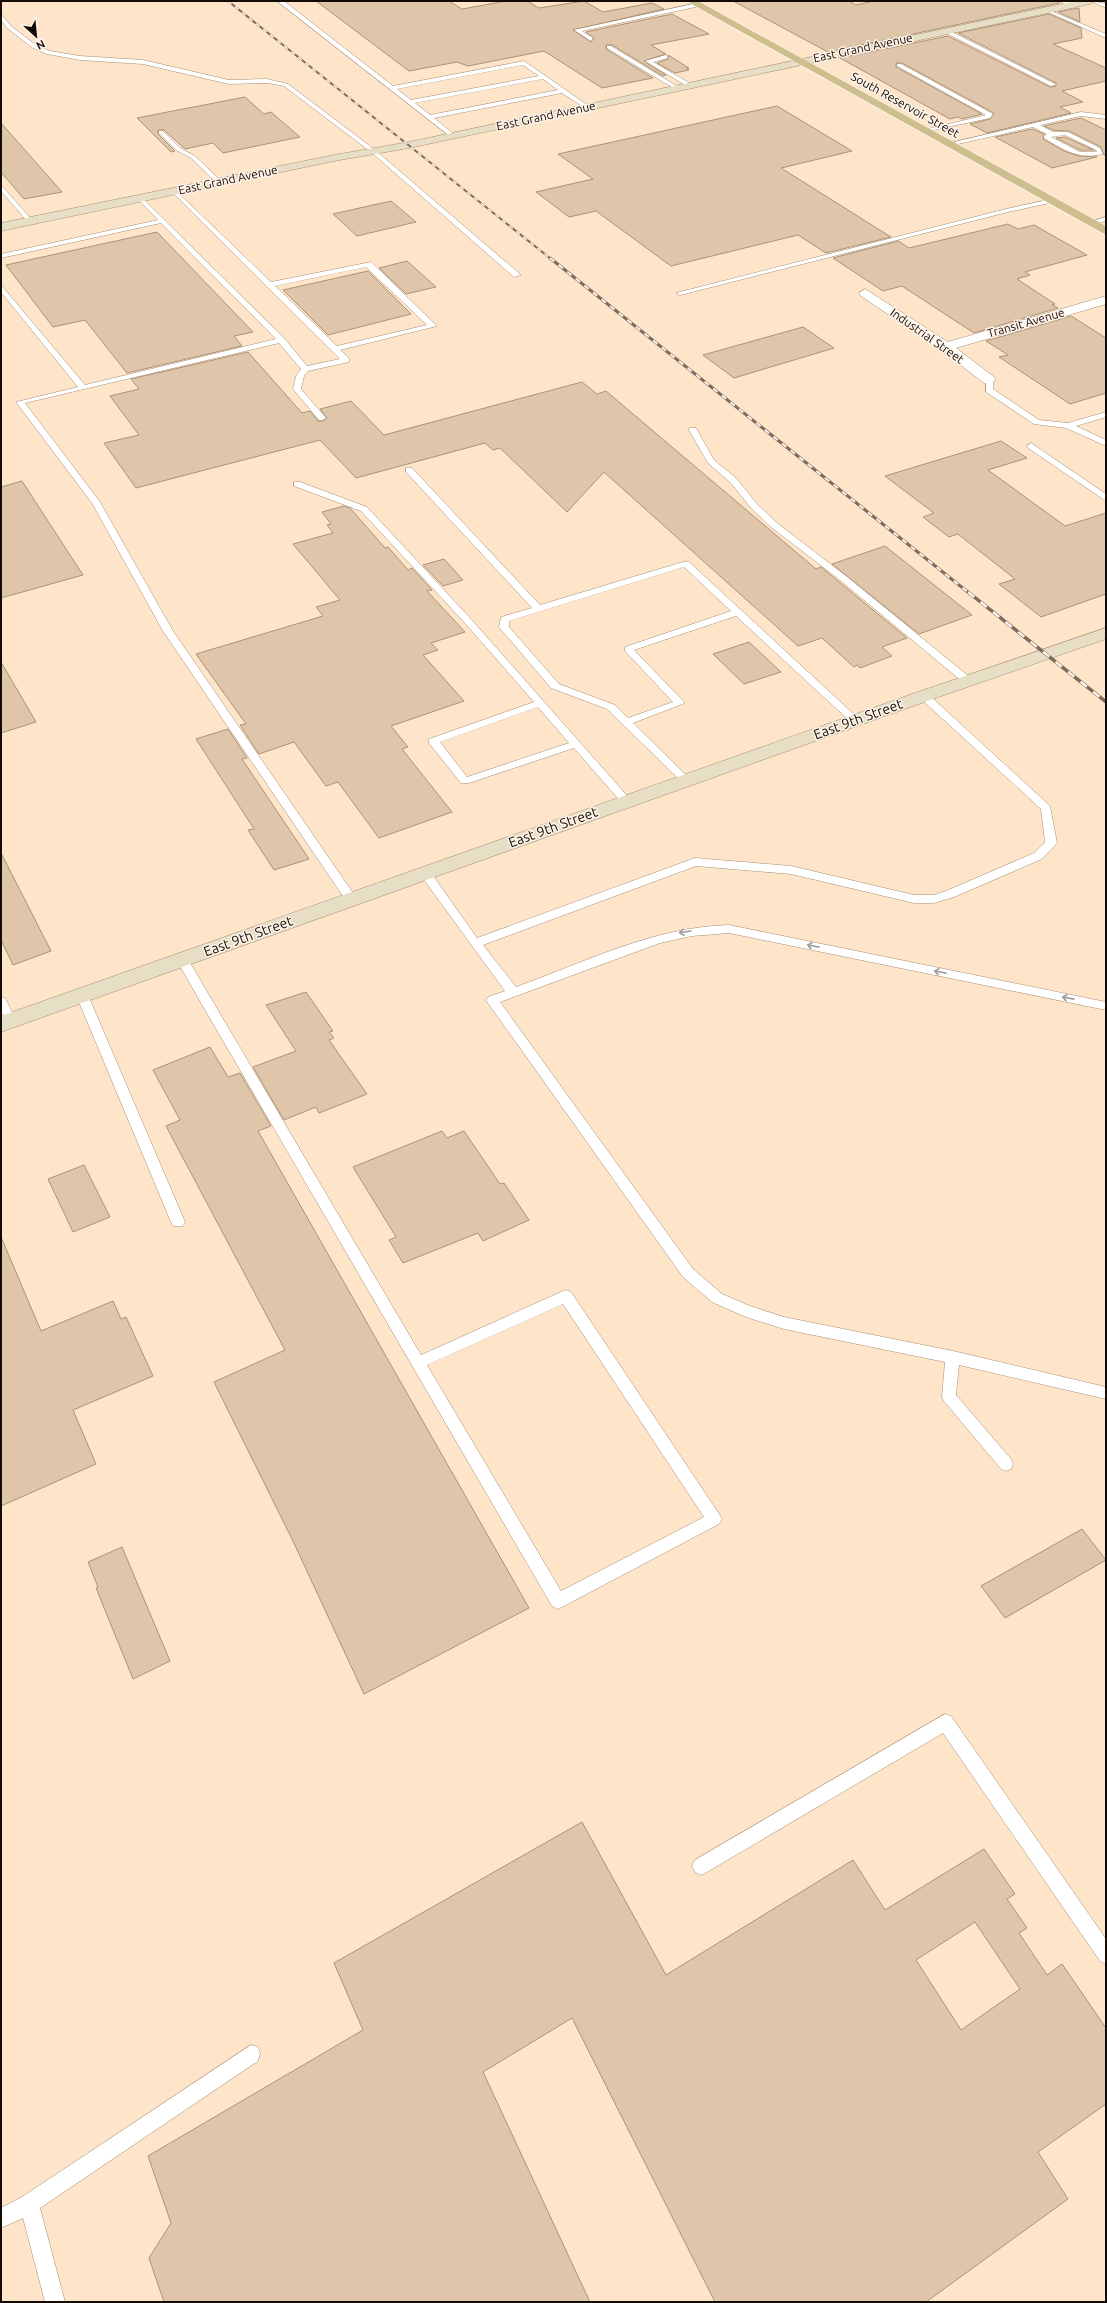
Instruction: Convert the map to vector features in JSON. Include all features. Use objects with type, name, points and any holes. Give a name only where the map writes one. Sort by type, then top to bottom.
[{"type":"main road","name":"South Reservoir Street","points":[[695,3],[1106,231]]},
{"type":"street","name":"East Grand Avenue","points":[[1,227],[453,136],[800,61],[1048,10],[1068,3],[1090,1]]},
{"type":"street","name":"Industrial Street","points":[[865,294],[946,347],[989,380]]},
{"type":"street","name":"Transit Avenue","points":[[946,347],[1106,300]]},
{"type":"street","name":"East 9th Street","points":[[6,1022],[855,720],[968,681],[1047,656],[1106,633]]},
{"type":"lane","points":[[280,1],[453,136]]},
{"type":"lane","points":[[1095,1],[1106,6]]},
{"type":"lane","points":[[591,39],[577,30],[695,3]]},
{"type":"lane","points":[[1048,10],[1106,36]]},
{"type":"lane","points":[[1,16],[9,27],[35,47],[49,54],[102,60],[143,62],[229,82],[267,81],[286,85],[373,151],[517,275]]},
{"type":"lane","points":[[946,31],[1053,85]]},
{"type":"lane","points":[[609,47],[677,88]]},
{"type":"lane","points":[[666,57],[648,61],[689,85]]},
{"type":"lane","points":[[392,88],[524,63],[587,107]]},
{"type":"lane","points":[[899,65],[990,114],[988,117],[926,131]]},
{"type":"lane","points":[[410,102],[543,77]]},
{"type":"lane","points":[[430,117],[562,91]]},
{"type":"lane","points":[[949,144],[1081,114],[1106,117]]},
{"type":"lane","points":[[1034,125],[1052,134],[1066,133],[1098,149],[1101,153],[1089,157],[1082,156],[1046,137],[1052,134]]},
{"type":"lane","points":[[161,132],[178,149],[193,157],[219,182]]},
{"type":"lane","points":[[1,187],[30,221]]},
{"type":"lane","points":[[174,191],[346,360],[305,369],[300,376],[296,389],[322,418]]},
{"type":"lane","points":[[140,198],[281,340],[305,369]]},
{"type":"lane","points":[[680,293],[1008,210],[1052,201]]},
{"type":"lane","points":[[1090,222],[1106,219]]},
{"type":"lane","points":[[1,256],[163,221]]},
{"type":"lane","points":[[269,285],[368,264],[433,326],[335,349]]},
{"type":"lane","points":[[1,287],[83,388]]},
{"type":"lane","points":[[281,340],[20,402],[96,502],[168,631],[351,899]]},
{"type":"lane","points":[[989,380],[989,390],[1037,422],[1068,426],[1106,443]]},
{"type":"lane","points":[[1068,426],[1106,414]]},
{"type":"lane","points":[[693,430],[712,461],[734,481],[754,506],[774,525],[843,578],[968,681]]},
{"type":"lane","points":[[1031,446],[1106,498]]},
{"type":"lane","points":[[409,470],[538,609]]},
{"type":"lane","points":[[297,484],[364,509],[467,620],[626,802]]},
{"type":"lane","points":[[686,780],[611,707],[555,686],[504,627],[504,619],[686,564],[855,720]]},
{"type":"lane","points":[[626,722],[680,703],[628,649],[738,612]]},
{"type":"lane","points":[[476,943],[695,862],[791,870],[914,899],[934,899],[1038,856],[1051,843],[1046,808],[924,696]]},
{"type":"lane","points":[[541,703],[433,741],[465,781],[576,744]]},
{"type":"lane","points":[[425,873],[512,992]]},
{"type":"lane","points":[[1106,1006],[729,929],[713,929],[678,933],[646,943],[492,1000],[688,1273],[717,1298],[746,1311],[784,1323],[953,1357],[1106,1393]]},
{"type":"lane","points":[[182,960],[418,1363],[558,1601],[714,1519],[566,1296],[418,1363]]},
{"type":"lane","points":[[82,995],[178,1222]]},
{"type":"lane","points":[[1,1001],[6,1022]]},
{"type":"lane","points":[[953,1357],[949,1397],[1006,1464]]},
{"type":"lane","points":[[701,1866],[945,1722],[1106,1955]]},
{"type":"lane","points":[[1,2218],[29,2204],[251,2054]]},
{"type":"lane","points":[[29,2204],[55,2302]]},
{"type":"building","points":[[316,1],[449,1],[462,9],[506,1],[527,1],[539,8],[584,1],[603,12],[652,3],[664,9],[573,30],[591,42],[594,38],[586,32],[672,14],[709,34],[651,45],[666,54],[644,61],[666,75],[663,76],[612,45],[606,45],[606,49],[653,78],[602,88],[544,51],[468,66],[457,62],[409,71]]},
{"type":"building","points":[[733,1],[849,1],[856,5],[874,1],[1058,1],[1059,3],[828,52]]},
{"type":"building","points":[[1079,8],[1080,22],[1058,12],[1073,9]]},
{"type":"building","points":[[1049,14],[1081,28],[1082,38],[1053,44],[1106,68],[1106,81],[1062,91],[1083,102],[1060,107],[1071,113],[987,133],[970,124],[990,119],[994,113],[902,63],[896,63],[896,67],[982,114],[962,119],[958,117],[950,119],[840,58],[948,36],[1050,87],[1056,86],[1056,83],[958,33]]},
{"type":"building","points":[[668,55],[689,68],[686,68],[689,70],[675,73],[657,63],[668,59]]},
{"type":"building","points":[[245,97],[264,114],[271,112],[300,137],[223,153],[213,143],[185,149],[164,130],[158,130],[158,134],[175,151],[171,152],[137,118]]},
{"type":"building","points":[[777,106],[852,151],[781,168],[891,237],[826,253],[798,235],[671,266],[596,211],[569,217],[536,192],[593,179],[558,154]]},
{"type":"building","points":[[1081,118],[1106,130],[1106,154],[1104,155],[1101,147],[1069,131],[1053,130],[1044,126]]},
{"type":"building","points":[[1,123],[62,192],[24,199],[1,172]]},
{"type":"building","points":[[1033,129],[1044,134],[1043,139],[1064,151],[1079,156],[1097,157],[1052,168],[995,137]]},
{"type":"building","points":[[1065,137],[1094,150],[1080,150],[1056,138]]},
{"type":"building","points":[[391,201],[416,222],[357,236],[333,214]]},
{"type":"building","points":[[1008,224],[1018,229],[1034,225],[1087,255],[1025,272],[1030,275],[1017,279],[1055,304],[1052,305],[1058,308],[974,333],[902,286],[883,291],[833,258],[898,241],[909,248]]},
{"type":"building","points":[[157,232],[253,332],[234,336],[242,346],[127,373],[85,320],[53,327],[6,265]]},
{"type":"building","points":[[407,261],[436,287],[406,294],[379,268]]},
{"type":"building","points":[[368,271],[411,314],[328,335],[283,290]]},
{"type":"building","points":[[1071,316],[1106,338],[1106,393],[1070,404],[999,357],[1008,355],[986,341]]},
{"type":"building","points":[[803,327],[834,348],[734,378],[703,355]]},
{"type":"building","points":[[248,352],[302,413],[310,411],[318,421],[323,421],[327,418],[320,409],[351,401],[384,435],[582,382],[597,394],[606,391],[816,569],[821,567],[907,638],[882,647],[892,656],[860,668],[857,665],[854,667],[822,638],[798,646],[604,472],[567,512],[500,448],[493,450],[485,443],[356,478],[320,440],[136,488],[104,443],[139,435],[110,396],[139,389],[131,379]]},
{"type":"building","points":[[1001,441],[1027,458],[988,470],[1065,526],[1106,513],[1106,594],[1041,617],[999,584],[1015,579],[958,534],[949,537],[923,517],[934,513],[885,476]]},
{"type":"building","points":[[22,481],[83,575],[1,598],[1,487]]},
{"type":"building","points":[[344,506],[350,508],[385,548],[388,547],[408,570],[412,568],[432,590],[427,591],[465,632],[431,643],[438,650],[423,655],[464,701],[391,726],[408,747],[402,749],[452,812],[379,838],[338,782],[326,786],[294,742],[259,754],[240,725],[246,724],[196,654],[323,616],[316,607],[340,600],[293,544],[333,533],[327,525],[331,524],[322,512]]},
{"type":"building","points":[[885,546],[972,615],[919,634],[832,564]]},
{"type":"building","points":[[444,559],[463,580],[443,586],[423,565]]},
{"type":"building","points":[[749,642],[781,672],[744,684],[713,654]]},
{"type":"building","points":[[1,662],[36,722],[1,733]]},
{"type":"building","points":[[228,729],[247,758],[242,759],[309,859],[274,870],[248,830],[254,829],[196,739]]},
{"type":"building","points":[[1,853],[51,951],[13,965],[1,940]]},
{"type":"building","points":[[306,992],[333,1031],[329,1032],[334,1038],[329,1040],[367,1094],[319,1113],[316,1107],[284,1120],[253,1067],[296,1051],[266,1005]]},
{"type":"building","points":[[210,1047],[228,1077],[240,1073],[271,1126],[258,1131],[529,1608],[364,1694],[293,1541],[214,1382],[285,1350],[166,1126],[180,1120],[153,1070]]},
{"type":"building","points":[[442,1131],[447,1138],[464,1131],[500,1184],[504,1183],[529,1220],[483,1241],[478,1233],[403,1263],[389,1240],[396,1237],[353,1167]]},
{"type":"building","points":[[84,1165],[110,1217],[73,1232],[48,1179]]},
{"type":"building","points":[[1,1237],[41,1331],[113,1301],[121,1319],[126,1317],[153,1376],[73,1410],[96,1464],[1,1506]]},
{"type":"building","points":[[1082,1529],[1106,1560],[1005,1618],[981,1586]]},
{"type":"building","points":[[122,1547],[170,1661],[133,1679],[96,1588],[98,1587],[88,1562]]},
{"type":"building","points":[[582,1822],[666,1975],[853,1860],[885,1910],[984,1849],[1015,1894],[1007,1899],[1027,1928],[1019,1933],[1047,1975],[1062,1964],[1106,2028],[1106,2104],[1038,2152],[1068,2199],[926,2302],[715,2302],[572,2018],[483,2072],[590,2302],[164,2302],[149,2258],[171,2223],[148,2156],[363,2030],[334,1963]],"holes":[[[975,1922],[1020,1989],[961,2030],[916,1960]]]},
{"type":"railway","points":[[228,1],[551,259]]},
{"type":"railway","points":[[550,258],[969,593]]},
{"type":"railway","points":[[968,592],[1106,702]]}]
